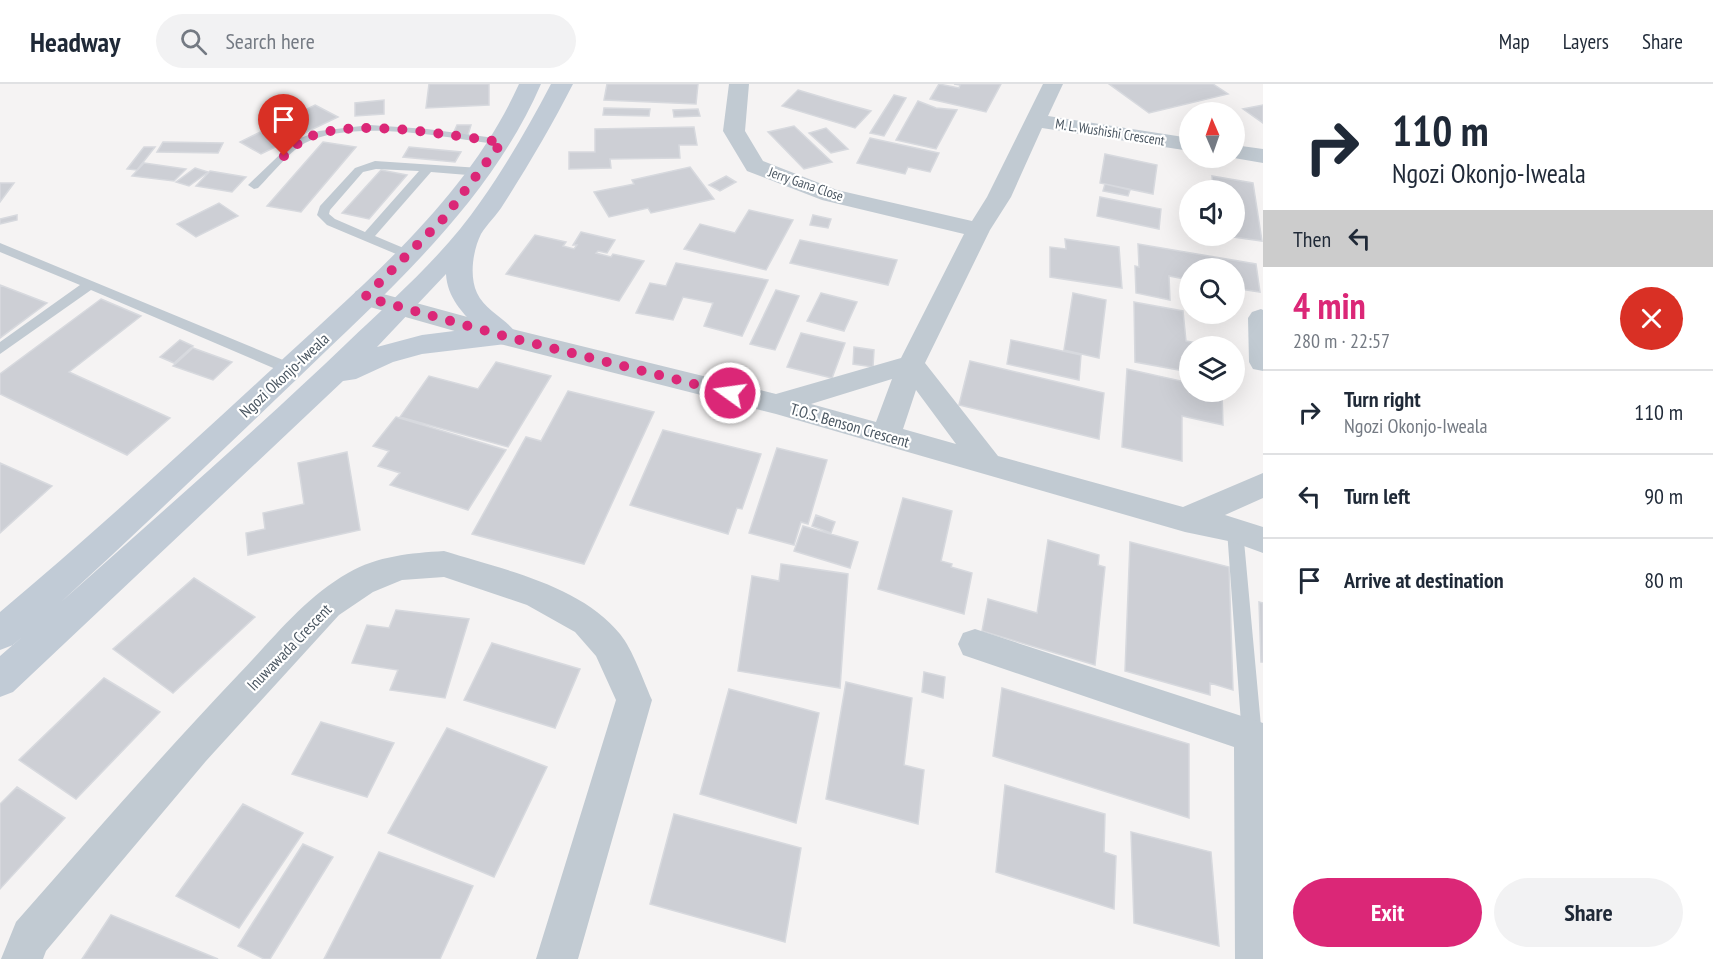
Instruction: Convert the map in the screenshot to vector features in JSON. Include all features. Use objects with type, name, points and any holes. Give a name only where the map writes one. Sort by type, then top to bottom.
[{"type":"street","name":"Ngozi Okonjo-Iweala","points":[[0,634],[71,573],[290,369],[444,218],[502,142],[519,113],[530,84]]},
{"type":"street","name":"Ngozi Okonjo-Iweala","points":[[0,680],[316,390],[402,306],[469,233],[491,205],[544,119],[562,84]]},
{"type":"street","name":"Jerry Gana Close","points":[[739,84],[734,131],[755,166],[830,195],[978,230]]},
{"type":"street","points":[[1052,87],[1107,132]]},
{"type":"street","name":"M. L. Wushishi Crescent","points":[[1052,87],[1035,120],[1179,143]]},
{"type":"street","points":[[1035,120],[1037,148]]},
{"type":"street","points":[[886,435],[911,364],[978,230],[999,197],[1037,148],[1107,132]]},
{"type":"street","points":[[1245,154],[1263,156]]},
{"type":"street","points":[[917,216],[999,197]]},
{"type":"street","points":[[917,216],[963,260]]},
{"type":"street","points":[[469,233],[460,256],[457,273],[461,291],[474,311],[504,336]]},
{"type":"street","name":"T.O.S. Benson Crescent","points":[[365,297],[504,336],[776,404],[1263,540]]},
{"type":"street","points":[[1261,318],[1263,362]]},
{"type":"street","points":[[316,390],[359,364],[397,351],[428,343],[504,336]]},
{"type":"street","points":[[776,404],[911,364]]},
{"type":"street","points":[[911,364],[988,464]]},
{"type":"street","points":[[1185,520],[1263,485]]},
{"type":"street","name":"Inuwawada Crescent","points":[[22,959],[31,937],[131,820],[193,749],[327,605],[361,582],[400,567],[444,564],[538,595],[587,622],[609,646],[634,700],[557,959]]},
{"type":"street","points":[[0,619],[71,573]]},
{"type":"street","points":[[975,645],[1257,739],[1256,959]]},
{"type":"lane","points":[[255,185],[299,142],[330,131],[380,129],[502,142]]},
{"type":"lane","points":[[408,255],[331,222],[323,214],[324,209],[359,170],[375,165],[480,172]]},
{"type":"lane","points":[[367,237],[428,168]]},
{"type":"lane","points":[[0,247],[290,369]]},
{"type":"lane","points":[[0,349],[88,285]]},
{"type":"lane","points":[[1235,531],[1257,739]]},
{"type":"building","points":[[429,84],[489,84],[489,105],[426,108]]},
{"type":"building","points":[[607,84],[698,84],[696,104],[604,100]]},
{"type":"building","points":[[939,84],[959,88],[960,85],[954,84],[1001,84],[986,112],[930,99]]},
{"type":"building","points":[[1109,84],[1213,84],[1228,94],[1195,102],[1179,102],[1179,106],[1149,113]]},
{"type":"building","points":[[798,90],[871,111],[855,128],[782,106]]},
{"type":"building","points":[[894,95],[906,98],[884,136],[870,133]]},
{"type":"building","points":[[384,100],[384,114],[355,116],[355,103]]},
{"type":"building","points":[[918,101],[936,108],[957,110],[936,149],[896,140]]},
{"type":"building","points":[[315,105],[338,117],[261,154],[240,142]]},
{"type":"building","points":[[1263,105],[1263,123],[1245,110]]},
{"type":"building","points":[[604,108],[650,109],[649,116],[603,115]]},
{"type":"building","points":[[698,109],[700,116],[674,117],[673,110]]},
{"type":"building","points":[[457,125],[471,125],[468,135],[453,134]]},
{"type":"building","points":[[794,126],[832,162],[804,169],[768,132]]},
{"type":"building","points":[[694,127],[697,145],[679,145],[680,158],[610,159],[611,168],[569,169],[569,152],[595,152],[595,129]]},
{"type":"building","points":[[826,128],[848,149],[831,153],[809,133]]},
{"type":"building","points":[[870,138],[939,153],[930,172],[908,167],[905,174],[857,163]]},
{"type":"building","points":[[163,142],[223,143],[218,153],[157,152]]},
{"type":"building","points":[[323,142],[356,147],[301,212],[267,206]]},
{"type":"building","points":[[144,147],[155,147],[137,170],[127,169]]},
{"type":"building","points":[[409,147],[461,152],[455,162],[403,157]]},
{"type":"building","points":[[1105,154],[1157,165],[1153,194],[1100,183]]},
{"type":"building","points":[[144,163],[186,169],[174,181],[132,176]]},
{"type":"building","points":[[690,167],[714,199],[651,213],[648,208],[609,217],[594,192],[634,184],[632,180]]},
{"type":"building","points":[[195,168],[208,172],[189,186],[176,182]]},
{"type":"building","points":[[381,170],[407,175],[369,219],[342,213]]},
{"type":"building","points":[[210,171],[246,177],[232,192],[196,186]]},
{"type":"building","points":[[726,176],[736,182],[720,191],[709,185]]},
{"type":"building","points":[[1212,176],[1235,180],[1212,180]]},
{"type":"building","points":[[1245,182],[1253,183],[1262,241],[1245,239]]},
{"type":"building","points":[[0,183],[14,183],[0,202]]},
{"type":"building","points":[[1105,184],[1130,190],[1128,196],[1103,191]]},
{"type":"building","points":[[1100,197],[1161,209],[1159,229],[1097,216]]},
{"type":"building","points":[[219,203],[238,216],[196,237],[177,224]]},
{"type":"building","points":[[749,210],[793,220],[766,270],[684,249],[700,224],[735,233]]},
{"type":"building","points":[[17,215],[17,220],[0,224],[0,219]]},
{"type":"building","points":[[813,215],[831,219],[828,228],[810,225]]},
{"type":"building","points":[[581,232],[615,240],[607,253],[598,251],[596,253],[611,257],[613,254],[644,261],[619,301],[506,274],[535,235],[566,242],[563,246],[574,249],[577,245],[573,245]]},
{"type":"building","points":[[1065,239],[1119,247],[1122,288],[1050,277],[1050,247],[1066,249]]},
{"type":"building","points":[[800,240],[897,260],[888,285],[790,263]]},
{"type":"building","points":[[1138,244],[1221,258],[1179,258],[1179,278],[1169,276],[1170,300],[1136,293],[1135,266],[1139,267]]},
{"type":"building","points":[[1245,262],[1256,264],[1260,292],[1245,290]]},
{"type":"building","points":[[676,263],[768,280],[742,336],[704,326],[713,303],[683,297],[673,320],[636,313],[650,283],[666,286]]},
{"type":"building","points":[[0,285],[47,303],[0,338]]},
{"type":"building","points":[[776,290],[799,296],[775,350],[750,344]]},
{"type":"building","points":[[821,293],[857,302],[844,331],[807,321]]},
{"type":"building","points":[[1073,293],[1106,300],[1099,358],[1064,350]]},
{"type":"building","points":[[101,299],[141,316],[69,372],[170,418],[127,455],[0,394],[0,374]]},
{"type":"building","points":[[1134,302],[1179,310],[1179,324],[1184,324],[1186,336],[1179,336],[1179,370],[1135,362]]},
{"type":"building","points":[[801,333],[845,343],[832,378],[787,367]]},
{"type":"building","points":[[180,340],[193,346],[174,363],[160,357]]},
{"type":"building","points":[[1011,340],[1081,355],[1079,380],[1007,364]]},
{"type":"building","points":[[854,347],[874,350],[873,367],[853,364]]},
{"type":"building","points":[[193,348],[232,362],[213,380],[173,366]]},
{"type":"building","points":[[970,361],[1104,393],[1099,439],[959,405]]},
{"type":"building","points":[[496,362],[551,376],[508,447],[400,417],[429,376],[478,389]]},
{"type":"building","points":[[1127,369],[1179,381],[1179,402],[1222,402],[1223,425],[1182,416],[1182,461],[1122,447]]},
{"type":"building","points":[[568,391],[654,412],[584,564],[472,534],[526,437],[541,441]]},
{"type":"building","points":[[396,417],[506,450],[468,510],[390,485],[400,473],[378,466],[389,451],[373,446]]},
{"type":"building","points":[[663,430],[761,454],[742,509],[737,508],[728,534],[630,505]]},
{"type":"building","points":[[777,448],[827,460],[808,524],[801,522],[794,545],[749,533]]},
{"type":"building","points":[[347,452],[360,530],[248,555],[246,533],[265,529],[263,513],[304,504],[298,463]]},
{"type":"building","points":[[0,463],[52,486],[0,533]]},
{"type":"building","points":[[903,498],[952,511],[941,561],[952,564],[951,567],[972,573],[964,614],[878,589]]},
{"type":"building","points":[[816,515],[835,522],[831,533],[812,526]]},
{"type":"building","points":[[803,526],[858,542],[850,568],[794,551]]},
{"type":"building","points":[[1048,540],[1099,555],[1098,565],[1105,567],[1095,665],[982,631],[988,599],[1037,613]]},
{"type":"building","points":[[1130,542],[1229,567],[1233,690],[1210,683],[1210,695],[1125,671]]},
{"type":"building","points":[[781,564],[848,574],[840,688],[738,671],[752,576],[779,581]]},
{"type":"building","points":[[194,578],[255,617],[173,693],[113,649]]},
{"type":"building","points":[[1259,602],[1263,603],[1263,662],[1261,662]]},
{"type":"building","points":[[396,610],[469,619],[445,698],[390,690],[398,670],[352,663],[367,625],[389,628]]},
{"type":"building","points":[[492,643],[580,669],[555,728],[464,700]]},
{"type":"building","points":[[924,672],[945,677],[943,698],[922,692]]},
{"type":"building","points":[[104,678],[160,712],[76,799],[19,760]]},
{"type":"building","points":[[846,682],[912,698],[904,765],[924,770],[918,824],[826,799]]},
{"type":"building","points":[[1002,688],[1189,744],[1189,818],[993,756]]},
{"type":"building","points":[[729,689],[819,713],[796,823],[700,794]]},
{"type":"building","points":[[321,722],[394,743],[367,797],[292,774]]},
{"type":"building","points":[[447,728],[547,767],[494,877],[388,833]]},
{"type":"building","points":[[1005,785],[1105,814],[1104,852],[1116,856],[1114,909],[996,872]]},
{"type":"building","points":[[17,787],[65,818],[0,889],[0,804]]},
{"type":"building","points":[[243,804],[303,833],[239,928],[176,896]]},
{"type":"building","points":[[674,814],[801,848],[785,942],[650,904]]},
{"type":"building","points":[[1131,832],[1211,852],[1219,946],[1134,923]]},
{"type":"building","points":[[303,844],[333,857],[270,959],[264,959],[238,946]]},
{"type":"building","points":[[379,852],[473,886],[440,959],[324,959]]},
{"type":"building","points":[[111,915],[218,959],[82,959]]},
{"type":"route","points":[[284,156],[308,137],[344,130],[380,129],[502,142],[444,218],[365,297],[504,336],[730,393]]}]
